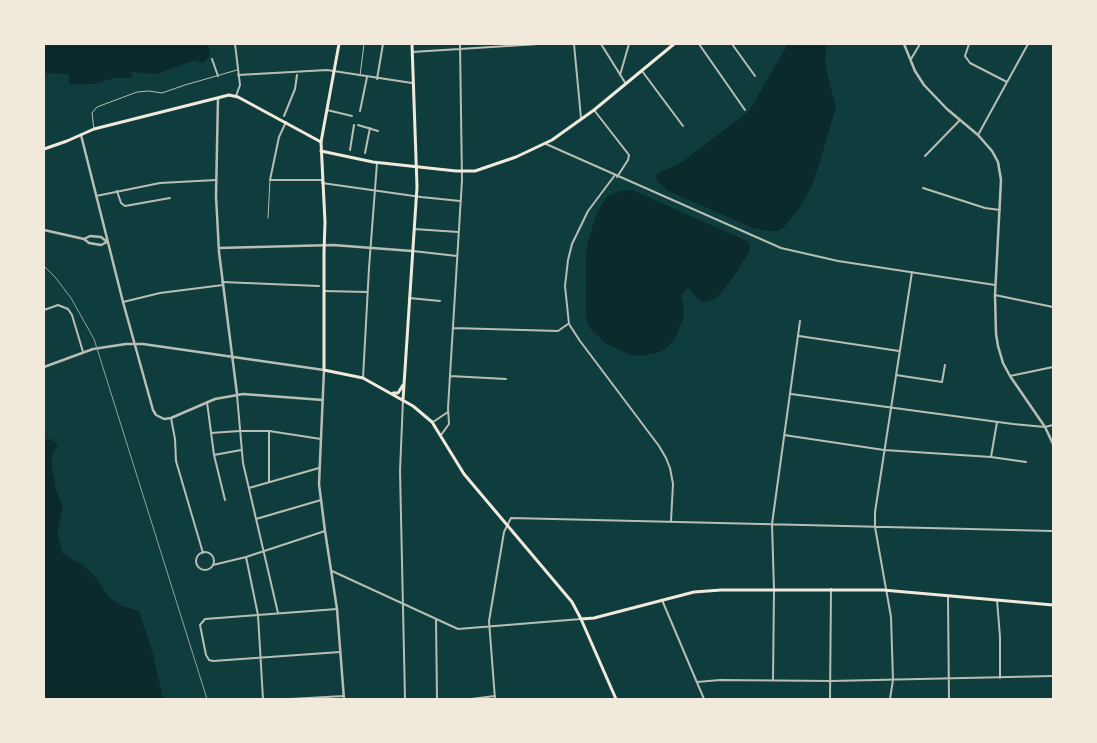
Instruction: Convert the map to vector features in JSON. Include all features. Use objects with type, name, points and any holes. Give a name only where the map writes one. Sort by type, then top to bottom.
[{"type":"main road","points":[[339,44],[321,142],[325,222],[324,370],[363,378],[419,410],[432,422],[464,474],[564,592],[581,619],[616,699]]},
{"type":"main road","points":[[403,400],[416,197],[412,44]]},
{"type":"main road","points":[[321,151],[378,163],[475,171],[545,144],[582,120],[674,44]]},
{"type":"main road","points":[[44,149],[81,136],[94,129],[229,95],[236,96],[321,142]]},
{"type":"main road","points":[[391,393],[398,392],[404,380]]},
{"type":"main road","points":[[581,619],[594,618],[701,591],[888,590],[1053,605]]},
{"type":"street","points":[[234,44],[240,85],[236,96]]},
{"type":"street","points":[[377,79],[383,44]]},
{"type":"street","points":[[441,435],[449,424],[448,412],[462,171],[460,44]]},
{"type":"street","points":[[412,52],[539,44]]},
{"type":"street","points":[[574,44],[582,120]]},
{"type":"street","points":[[600,44],[626,84]]},
{"type":"street","points":[[620,75],[629,44]]},
{"type":"street","points":[[699,44],[745,110]]},
{"type":"street","points":[[732,44],[755,76]]},
{"type":"street","points":[[904,44],[910,60],[924,85],[978,135],[992,151],[1000,168],[1002,180],[995,295],[998,346],[1003,363],[1010,376],[1045,427],[1053,444]]},
{"type":"street","points":[[910,60],[920,44]]},
{"type":"street","points":[[969,44],[965,56],[970,63],[1008,82]]},
{"type":"street","points":[[978,135],[1028,44]]},
{"type":"street","points":[[212,59],[218,76]]},
{"type":"street","points":[[238,75],[305,70],[334,71],[413,83]]},
{"type":"street","points":[[642,70],[683,126]]},
{"type":"street","points":[[284,116],[295,89],[297,75]]},
{"type":"street","points":[[360,111],[367,77]]},
{"type":"street","points":[[218,98],[216,180],[219,248],[237,394],[240,450],[278,613]]},
{"type":"street","points":[[327,110],[352,116]]},
{"type":"street","points":[[594,110],[629,155],[628,160],[588,210],[572,244],[565,286],[569,324],[666,458],[673,484],[671,521]]},
{"type":"street","points":[[925,156],[960,120]]},
{"type":"street","points":[[286,122],[279,137],[270,180],[322,182],[416,197],[460,201]]},
{"type":"street","points":[[350,150],[356,125],[378,131]]},
{"type":"street","points":[[365,153],[370,128]]},
{"type":"street","points":[[81,136],[107,242],[153,410],[164,419],[170,418],[206,402],[237,394],[323,400]]},
{"type":"street","points":[[545,144],[781,248],[838,262],[996,285]]},
{"type":"street","points":[[363,378],[370,248],[378,163]]},
{"type":"street","points":[[96,196],[160,183],[216,180]]},
{"type":"street","points":[[923,188],[985,208],[1000,210]]},
{"type":"street","points":[[117,191],[120,203],[125,206],[170,198]]},
{"type":"street","points":[[414,229],[458,232]]},
{"type":"street","points":[[44,230],[84,239],[89,243],[101,245],[107,242]]},
{"type":"street","points":[[84,239],[90,236],[101,237],[107,242]]},
{"type":"street","points":[[219,248],[324,246],[413,251],[457,256]]},
{"type":"street","points":[[890,699],[893,680],[891,617],[888,590],[875,527],[875,512],[912,272]]},
{"type":"street","points":[[123,302],[160,293],[230,281],[319,286]]},
{"type":"street","points":[[324,291],[360,293],[368,291]]},
{"type":"street","points":[[995,295],[1053,307]]},
{"type":"street","points":[[410,298],[440,301]]},
{"type":"street","points":[[44,310],[58,305],[68,309],[72,315],[83,352]]},
{"type":"street","points":[[773,680],[774,590],[772,524],[800,321]]},
{"type":"street","points":[[453,328],[558,331],[569,324]]},
{"type":"street","points":[[799,336],[899,351]]},
{"type":"street","points":[[44,367],[83,352],[108,346],[135,344],[324,370],[319,468],[324,531],[337,609],[344,698],[290,699]]},
{"type":"street","points":[[896,375],[942,382],[945,365]]},
{"type":"street","points":[[1010,376],[1053,367]]},
{"type":"street","points":[[450,376],[506,379]]},
{"type":"street","points":[[790,394],[997,422],[1045,427],[1053,425]]},
{"type":"street","points":[[403,400],[400,471],[405,699]]},
{"type":"street","points":[[206,402],[214,455],[225,500]]},
{"type":"street","points":[[432,422],[448,412]]},
{"type":"street","points":[[170,418],[175,439],[176,461],[203,553]]},
{"type":"street","points":[[991,457],[997,422]]},
{"type":"street","points":[[211,433],[239,431],[269,432],[321,438]]},
{"type":"street","points":[[269,432],[269,482]]},
{"type":"street","points":[[784,434],[884,450],[991,457],[1026,462]]},
{"type":"street","points":[[214,455],[240,450]]},
{"type":"street","points":[[248,488],[319,468]]},
{"type":"street","points":[[256,519],[321,500]]},
{"type":"street","points":[[471,699],[495,698],[488,628],[504,532],[511,518],[1053,531]]},
{"type":"street","points":[[203,553],[197,559],[198,567],[207,570],[213,565],[246,557],[324,531]]},
{"type":"street","points":[[203,553],[208,553],[212,557],[213,565]]},
{"type":"street","points":[[246,557],[258,615],[263,699]]},
{"type":"street","points":[[332,571],[458,630],[581,619]]},
{"type":"street","points":[[830,699],[831,589]]},
{"type":"street","points":[[948,596],[949,699]]},
{"type":"street","points":[[662,600],[704,699]]},
{"type":"street","points":[[997,600],[1000,637],[1000,678]]},
{"type":"street","points":[[337,609],[202,621],[201,626],[206,655],[213,662],[341,652]]},
{"type":"street","points":[[436,619],[437,699]]},
{"type":"street","points":[[697,682],[720,680],[831,681],[1053,676]]},
{"type":"lane","points":[[360,76],[364,44]]},
{"type":"lane","points":[[94,129],[92,114],[97,107],[137,92],[150,91],[162,93],[185,84],[218,76],[231,70],[238,70]]},
{"type":"lane","points":[[268,218],[270,180]]},
{"type":"water","points":[[44,44],[208,44],[210,55],[205,62],[201,63],[195,60],[157,74],[131,72],[132,78],[114,78],[94,84],[44,84]]},
{"type":"water","points":[[788,44],[827,44],[825,59],[827,74],[836,107],[813,184],[799,209],[784,227],[778,231],[768,231],[753,228],[668,191],[658,182],[657,174],[682,162],[749,111]]},
{"type":"water","points":[[632,190],[749,242],[750,250],[717,298],[706,302],[700,301],[689,289],[686,289],[682,296],[684,315],[677,335],[668,347],[660,352],[640,356],[628,354],[607,344],[589,327],[586,317],[586,255],[588,241],[598,210],[608,196],[620,191]]},
{"type":"water","points":[[44,439],[52,440],[58,445],[53,452],[51,463],[56,490],[63,507],[57,533],[63,554],[81,564],[94,575],[109,597],[122,606],[139,611],[152,650],[163,699],[44,699]]},
{"type":"pier","points":[[44,73],[69,74],[69,85],[44,84]]},
{"type":"railway","points":[[44,266],[71,298],[94,339],[207,699]]}]
